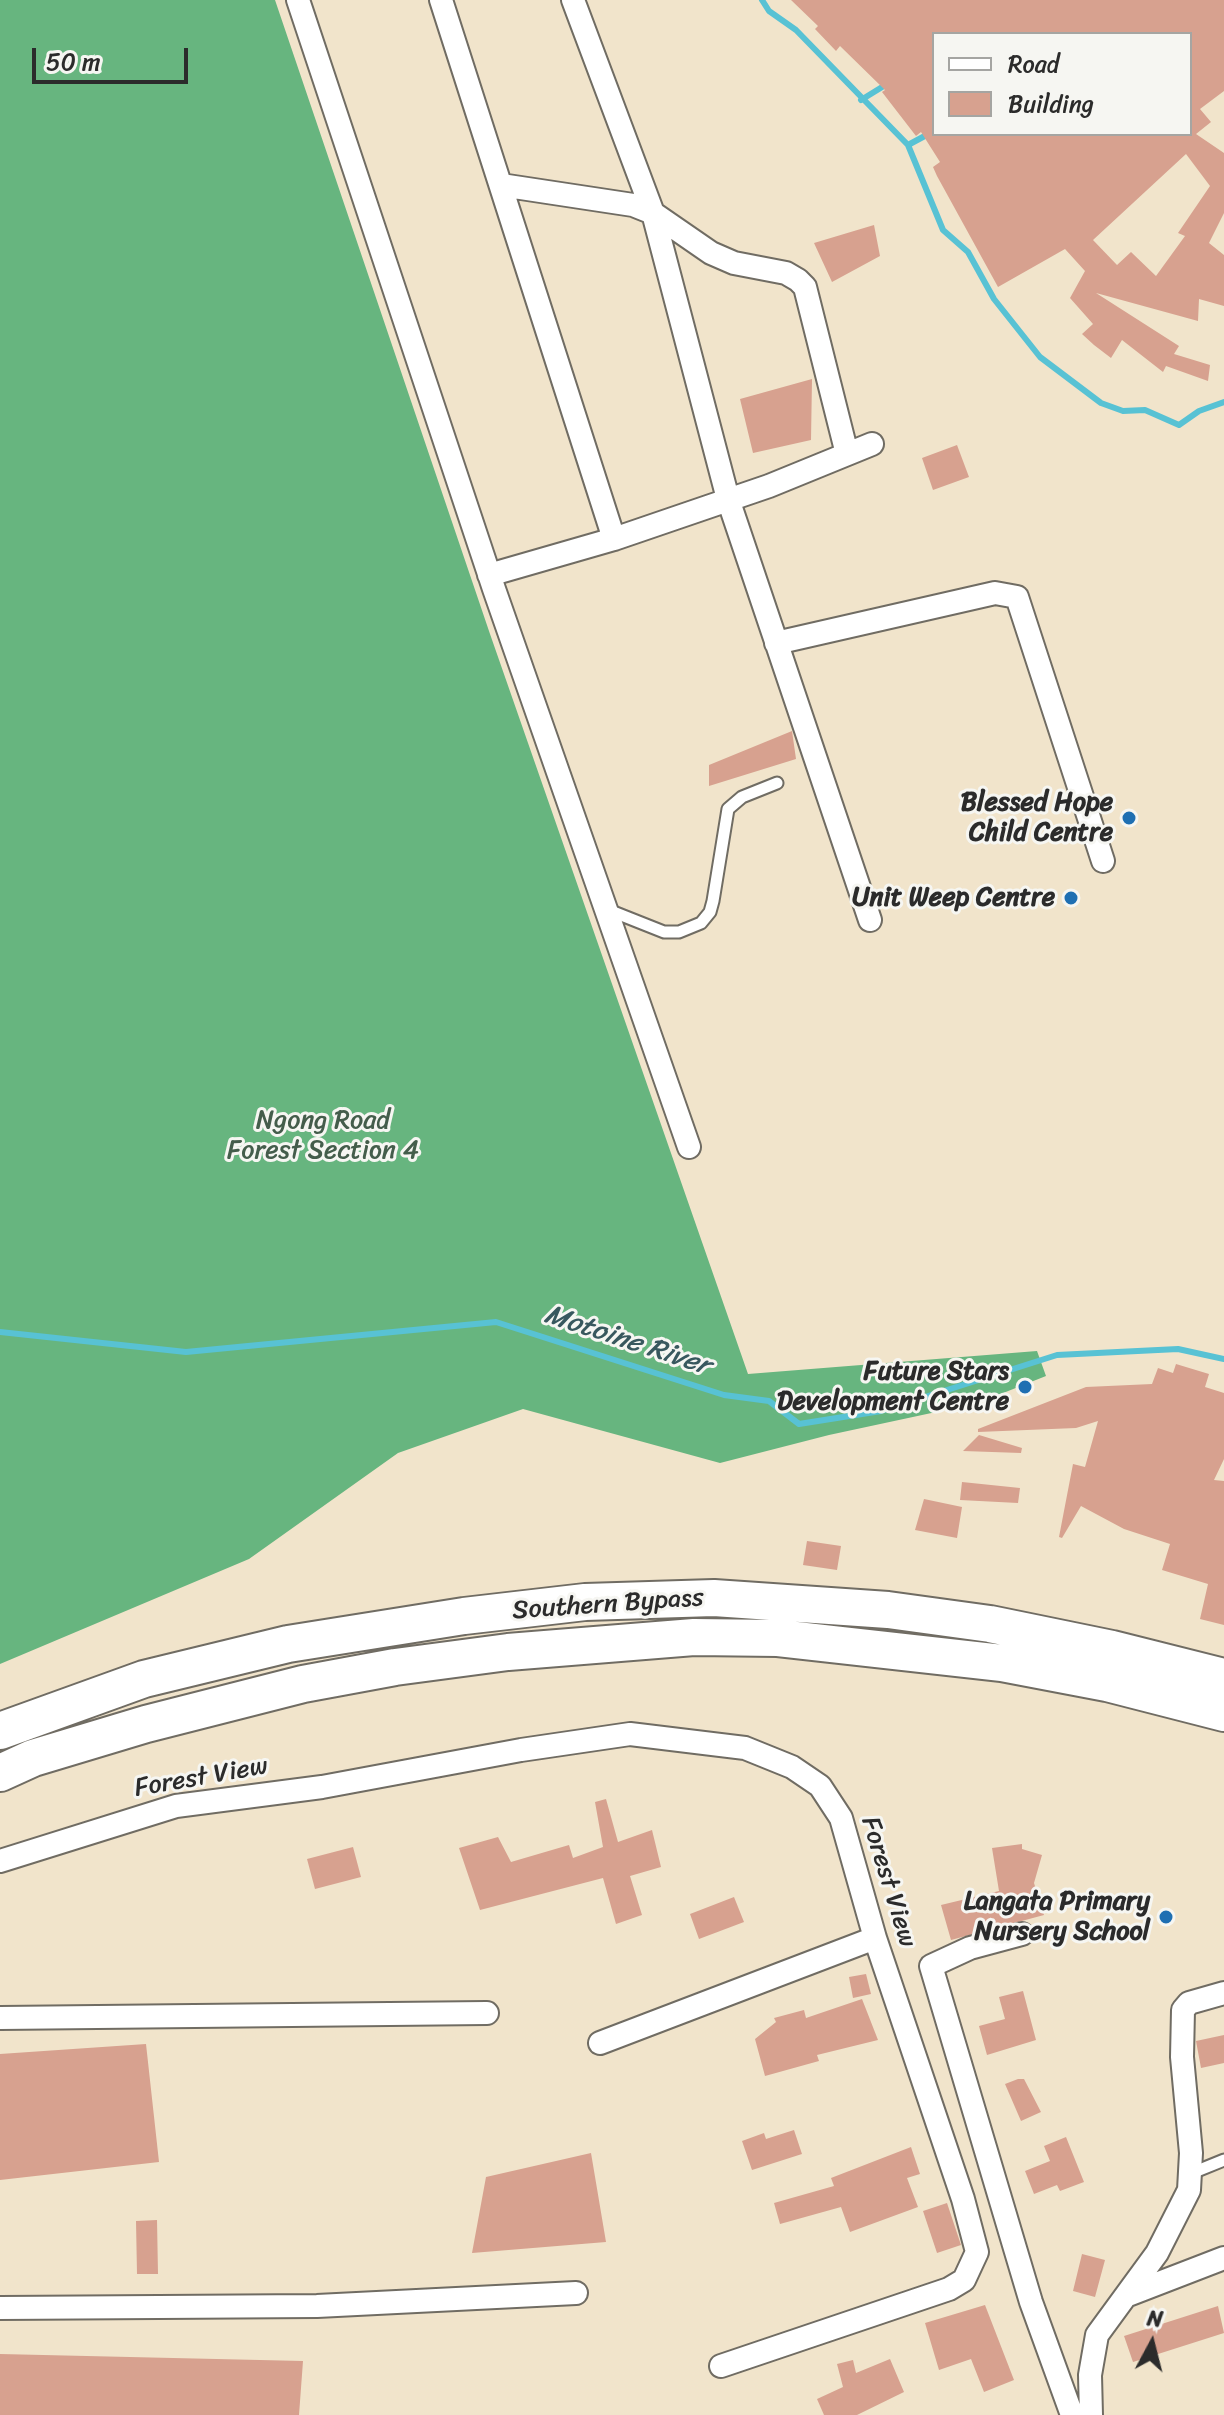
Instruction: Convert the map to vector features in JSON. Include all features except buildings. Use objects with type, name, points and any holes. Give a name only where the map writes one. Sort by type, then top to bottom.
[{"type":"highway","name":"Southern Bypass","points":[[0,1731],[144,1679],[288,1644],[450,1618],[585,1602],[714,1598],[888,1610],[990,1624],[1112,1649],[1224,1677]]},
{"type":"highway","name":"Southern Bypass","points":[[0,1773],[33,1758],[146,1724],[318,1681],[508,1652],[694,1637],[778,1638],[1002,1663],[1107,1683],[1224,1713]]},
{"type":"street","points":[[298,0],[489,575],[689,1147]]},
{"type":"street","points":[[441,0],[614,539]]},
{"type":"street","points":[[573,0],[653,213],[728,499],[870,920]]},
{"type":"street","points":[[501,185],[619,202],[653,213],[711,253],[734,263],[786,273],[805,287],[847,454]]},
{"type":"street","points":[[489,575],[614,539],[872,444]]},
{"type":"street","points":[[776,643],[995,593],[1017,597],[1103,861]]},
{"type":"street","name":"Forest View","points":[[0,1861],[176,1806],[322,1787],[630,1734],[745,1748],[792,1767],[820,1786],[841,1818],[875,1938],[975,2236],[977,2252],[974,2266],[964,2280],[949,2289],[721,2366]]},
{"type":"street","points":[[1022,1934],[970,1948],[931,1966],[1031,2302],[1072,2415]]},
{"type":"street","points":[[600,2043],[875,1938]]},
{"type":"street","points":[[1091,2415],[1090,2375],[1097,2335],[1157,2253],[1189,2190],[1192,2173],[1182,2057],[1183,2010],[1189,2003],[1224,1993]]},
{"type":"street","points":[[0,2018],[487,2013]]},
{"type":"street","points":[[1123,2297],[1224,2258]]},
{"type":"street","points":[[0,2308],[317,2306],[576,2293]]},
{"type":"lane","points":[[605,909],[664,932],[679,932],[701,923],[710,912],[713,901],[728,809],[742,797],[777,783]]},
{"type":"lane","points":[[1192,2173],[1224,2160]]},
{"type":"green space","name":"Ngong Road Forest Section 4","points":[[0,0],[275,0],[490,634],[748,1374],[1037,1351],[1046,1376],[978,1403],[829,1435],[720,1463],[523,1409],[398,1453],[249,1559],[0,1664]]},
{"type":"waterway","points":[[762,0],[769,11],[796,30],[908,145],[943,230],[968,252],[994,299],[1040,357],[1101,403],[1123,411],[1145,410],[1179,425],[1199,411],[1224,402]]},
{"type":"waterway","points":[[861,100],[887,84]]},
{"type":"waterway","points":[[908,145],[932,132]]},
{"type":"waterway","name":"Motoine River","points":[[0,1332],[186,1352],[496,1322],[724,1395],[769,1401],[799,1424],[881,1411],[1057,1355],[1178,1349],[1224,1359]]},
{"type":"place","name":"Blessed Hope Child Centre","points":[[1129,818]]},
{"type":"place","name":"Unit Weep Centre","points":[[1071,898]]},
{"type":"place","name":"Future Stars Development Centre","points":[[1025,1387]]},
{"type":"place","name":"Langata Primary Nursery School","points":[[1166,1917]]}]
